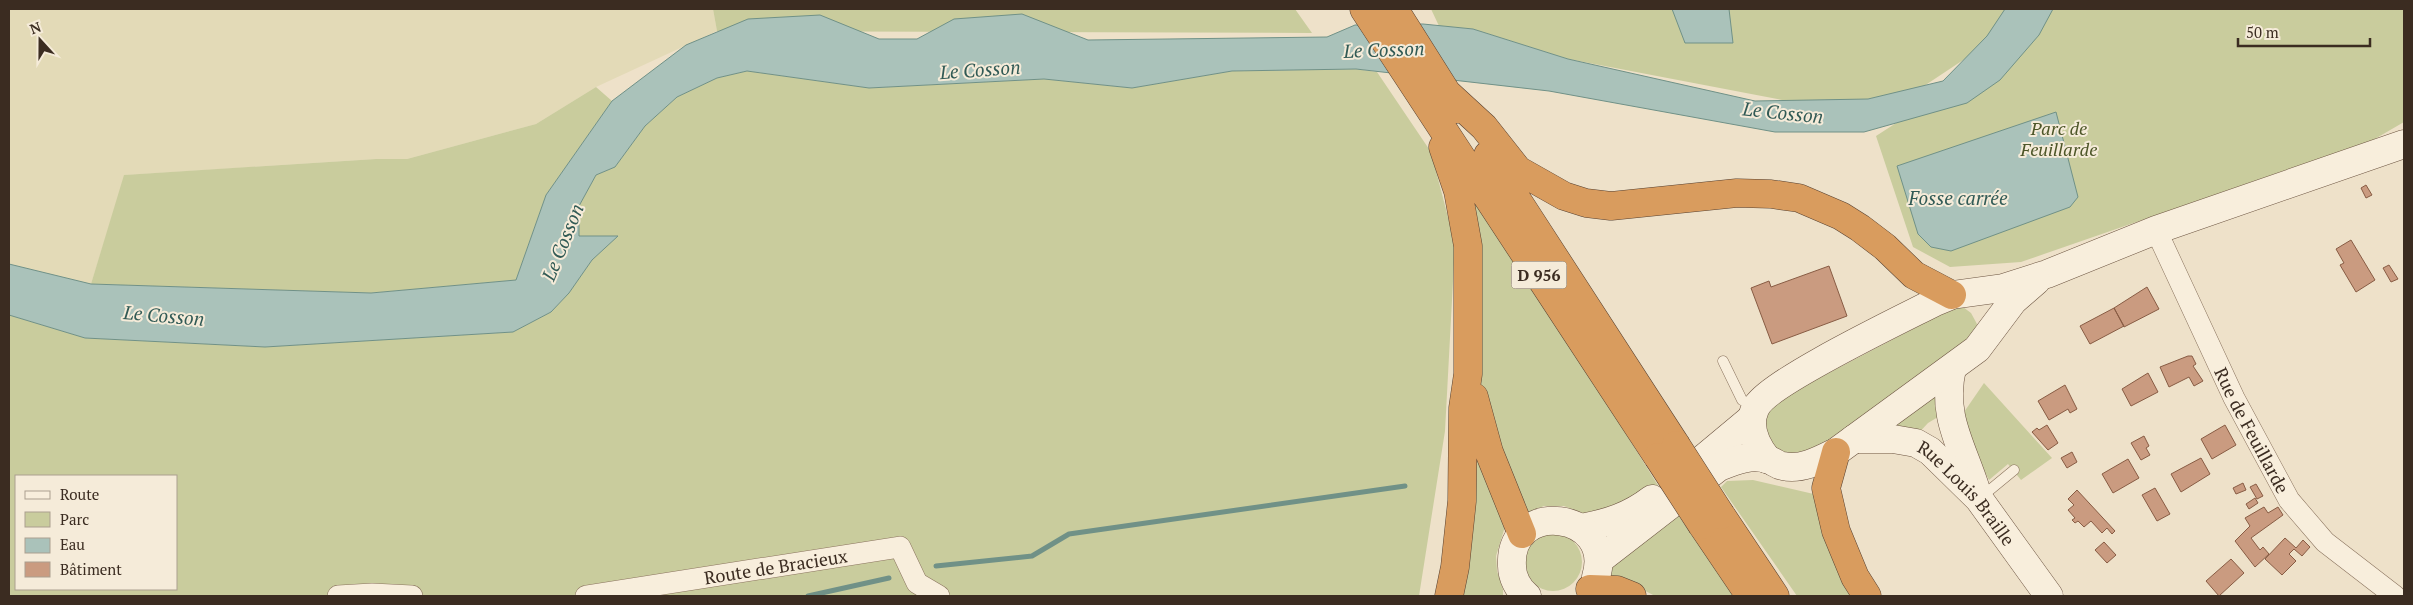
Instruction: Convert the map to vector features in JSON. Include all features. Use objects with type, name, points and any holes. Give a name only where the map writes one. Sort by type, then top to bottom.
[{"type":"highway","name":"D 956","points":[[1364,9],[1667,451],[1712,520],[1775,596]]},
{"type":"highway","name":"D 956","points":[[1394,9],[1667,451]]},
{"type":"highway","name":"D 956","points":[[1420,93],[1445,150],[1465,219],[1468,246],[1468,374],[1463,408],[1462,501],[1455,567],[1449,596]]},
{"type":"highway","name":"D 956","points":[[1447,93],[1484,127],[1518,170],[1564,196],[1586,203],[1611,206],[1737,193],[1771,194],[1799,198],[1835,213],[1860,228],[1885,247],[1914,275],[1960,294]]},
{"type":"highway","name":"D 956","points":[[1468,374],[1484,438],[1522,534]]},
{"type":"highway","points":[[1845,446],[1826,488],[1836,531],[1856,577],[1867,596]]},
{"type":"highway","name":"D 956","points":[[1712,520],[1750,596]]},
{"type":"highway","points":[[1586,593],[1617,590],[1632,596]]},
{"type":"main road","points":[[1581,528],[1621,518],[1637,511],[1754,413],[1764,397],[1793,378],[1892,324],[1960,294],[2003,288],[2047,274],[2156,230],[2404,144]]},
{"type":"main road","points":[[1598,560],[1719,466],[1736,460],[1752,458],[1767,459],[1783,466],[1798,466],[1814,463],[1845,446],[1977,350],[2013,301],[2047,274]]},
{"type":"main road","points":[[1960,294],[1985,306],[1991,318],[1991,330]]},
{"type":"main road","points":[[1952,368],[1947,390],[1948,408],[1979,498]]},
{"type":"main road","points":[[1754,413],[1752,429],[1758,447],[1767,459]]},
{"type":"main road","name":"Rue Louis Braille","points":[[1845,446],[1877,437],[1916,443],[1945,464],[1979,498],[2049,596]]},
{"type":"main road","points":[[1519,592],[1512,572],[1511,558],[1515,546],[1522,534],[1532,526],[1544,521],[1557,520],[1569,522],[1581,528],[1593,542],[1598,560],[1598,570],[1586,593]]},
{"type":"street","name":"Rue de Feuillarde","points":[[2156,230],[2234,398],[2289,500],[2325,542],[2395,596]]},
{"type":"street","name":"Route de Bracieux","points":[[586,596],[900,547],[917,582],[939,596]]},
{"type":"street","points":[[338,596],[412,596]]},
{"type":"lane","points":[[1722,361],[1742,400],[1754,413]]},
{"type":"lane","points":[[1979,498],[2014,470]]},
{"type":"shaded area","points":[[9,9],[713,9],[717,31],[596,87],[536,124],[407,159],[376,159],[125,175],[91,284],[9,264]]},
{"type":"green space","points":[[713,9],[1295,9],[1312,33],[717,31]]},
{"type":"green space","name":"Parc de Feuillarde","points":[[1431,9],[2404,9],[2404,122],[2373,140],[2021,262],[1950,267],[1913,247],[1876,136],[1980,69],[2034,13],[1921,88],[1824,108],[1568,59],[1473,29],[1439,26]]},
{"type":"green space","points":[[1356,69],[1377,72],[1431,152],[1455,244],[1445,431],[1419,596],[9,596],[9,315],[85,338],[264,347],[513,332],[551,312],[569,293],[592,260],[617,236],[579,236],[579,206],[596,175],[615,167],[645,126],[677,97],[717,78],[747,71],[869,88],[1044,79],[1132,88],[1232,71]]},
{"type":"green space","points":[[596,87],[612,101],[546,195],[516,280],[371,293],[91,284],[124,175],[376,159],[407,159],[536,124]]},
{"type":"green space","points":[[1468,181],[1659,487],[1619,512],[1588,515],[1564,506],[1544,506],[1523,514],[1482,391],[1475,348]]},
{"type":"green space","points":[[1963,307],[1971,313],[1977,324],[1975,334],[1964,344],[1815,450],[1802,456],[1793,456],[1779,451],[1768,439],[1764,425],[1766,414],[1783,397],[1949,310]]},
{"type":"green space","points":[[1984,383],[2052,458],[2021,480],[2008,464],[1989,480],[1977,457],[1962,415]]},
{"type":"green space","points":[[1941,391],[1943,414],[1928,423],[1916,436],[1887,429]]},
{"type":"green space","points":[[1471,430],[1507,520],[1496,556],[1497,571],[1503,589],[1503,596],[1460,596]]},
{"type":"green space","points":[[1753,480],[1818,495],[1858,596],[1797,596],[1721,487],[1727,481]]},
{"type":"green space","points":[[1676,512],[1734,596],[1655,596],[1634,585],[1605,581],[1616,560]]},
{"type":"green space","points":[[1547,533],[1559,533],[1574,541],[1582,556],[1582,568],[1574,583],[1559,591],[1547,591],[1532,583],[1524,568],[1524,556],[1532,541]]},
{"type":"water","points":[[1672,9],[1729,9],[1733,43],[1685,43]]},
{"type":"water","name":"Le Cosson","points":[[2005,9],[2053,9],[2039,35],[2000,80],[1967,103],[1864,132],[1775,132],[1549,91],[1356,69],[1232,71],[1132,88],[1044,79],[869,88],[747,71],[717,78],[677,97],[645,126],[615,167],[596,175],[579,206],[579,236],[618,236],[592,260],[569,293],[551,312],[513,332],[265,347],[85,338],[9,315],[9,264],[91,284],[371,293],[516,280],[546,195],[612,101],[686,45],[748,19],[820,15],[879,39],[917,39],[954,19],[1022,14],[1088,40],[1327,37],[1355,25],[1423,24],[1473,29],[1568,59],[1755,101],[1868,99],[1943,81],[1987,36]]},
{"type":"water","name":"Fosse carrée","points":[[2056,112],[2078,197],[2070,207],[1951,251],[1931,247],[1918,234],[1897,166]]},
{"type":"building","points":[[2366,185],[2372,195],[2366,198],[2361,188]]},
{"type":"building","points":[[2351,240],[2375,280],[2356,292],[2340,265],[2344,263],[2336,249]]},
{"type":"building","points":[[2389,265],[2398,279],[2391,282],[2383,268]]},
{"type":"building","points":[[1829,266],[1847,316],[1772,344],[1751,288],[1769,281],[1771,287]]},
{"type":"building","points":[[2147,287],[2159,309],[2124,327],[2114,308]]},
{"type":"building","points":[[2114,308],[2124,326],[2090,344],[2080,326]]},
{"type":"building","points":[[2192,356],[2196,364],[2193,366],[2203,381],[2194,386],[2189,377],[2169,387],[2160,367]]},
{"type":"building","points":[[2148,373],[2158,392],[2131,406],[2122,389]]},
{"type":"building","points":[[2065,385],[2077,409],[2070,413],[2068,409],[2049,420],[2038,401]]},
{"type":"building","points":[[2047,425],[2058,443],[2048,450],[2032,432],[2037,428],[2039,430]]},
{"type":"building","points":[[2225,425],[2236,445],[2212,459],[2201,439]]},
{"type":"building","points":[[2144,436],[2149,446],[2146,448],[2150,455],[2141,460],[2131,443]]},
{"type":"building","points":[[2072,452],[2077,462],[2067,468],[2061,458]]},
{"type":"building","points":[[2201,458],[2210,474],[2181,492],[2171,474]]},
{"type":"building","points":[[2128,459],[2139,478],[2113,493],[2102,474]]},
{"type":"building","points":[[2243,483],[2246,490],[2236,494],[2233,488]]},
{"type":"building","points":[[2256,484],[2263,496],[2257,499],[2250,487]]},
{"type":"building","points":[[2155,488],[2170,514],[2157,521],[2142,495]]},
{"type":"building","points":[[2077,490],[2115,531],[2112,534],[2107,528],[2102,533],[2091,521],[2084,527],[2078,521],[2075,523],[2072,520],[2075,518],[2068,510],[2074,505],[2068,499]]},
{"type":"building","points":[[2255,498],[2258,503],[2249,509],[2246,504]]},
{"type":"building","points":[[2264,507],[2268,513],[2278,507],[2283,515],[2251,538],[2260,550],[2263,547],[2269,554],[2255,567],[2235,541],[2250,526],[2245,518]]},
{"type":"building","points":[[2285,538],[2296,548],[2303,540],[2310,547],[2302,556],[2294,549],[2289,554],[2296,561],[2282,575],[2265,559]]},
{"type":"building","points":[[2104,542],[2116,555],[2107,563],[2095,550]]},
{"type":"building","points":[[2231,559],[2244,573],[2219,596],[2206,581]]},
{"type":"waterway","points":[[936,566],[1032,556],[1069,534],[1405,486]]},
{"type":"waterway","points":[[808,596],[889,578]]}]
